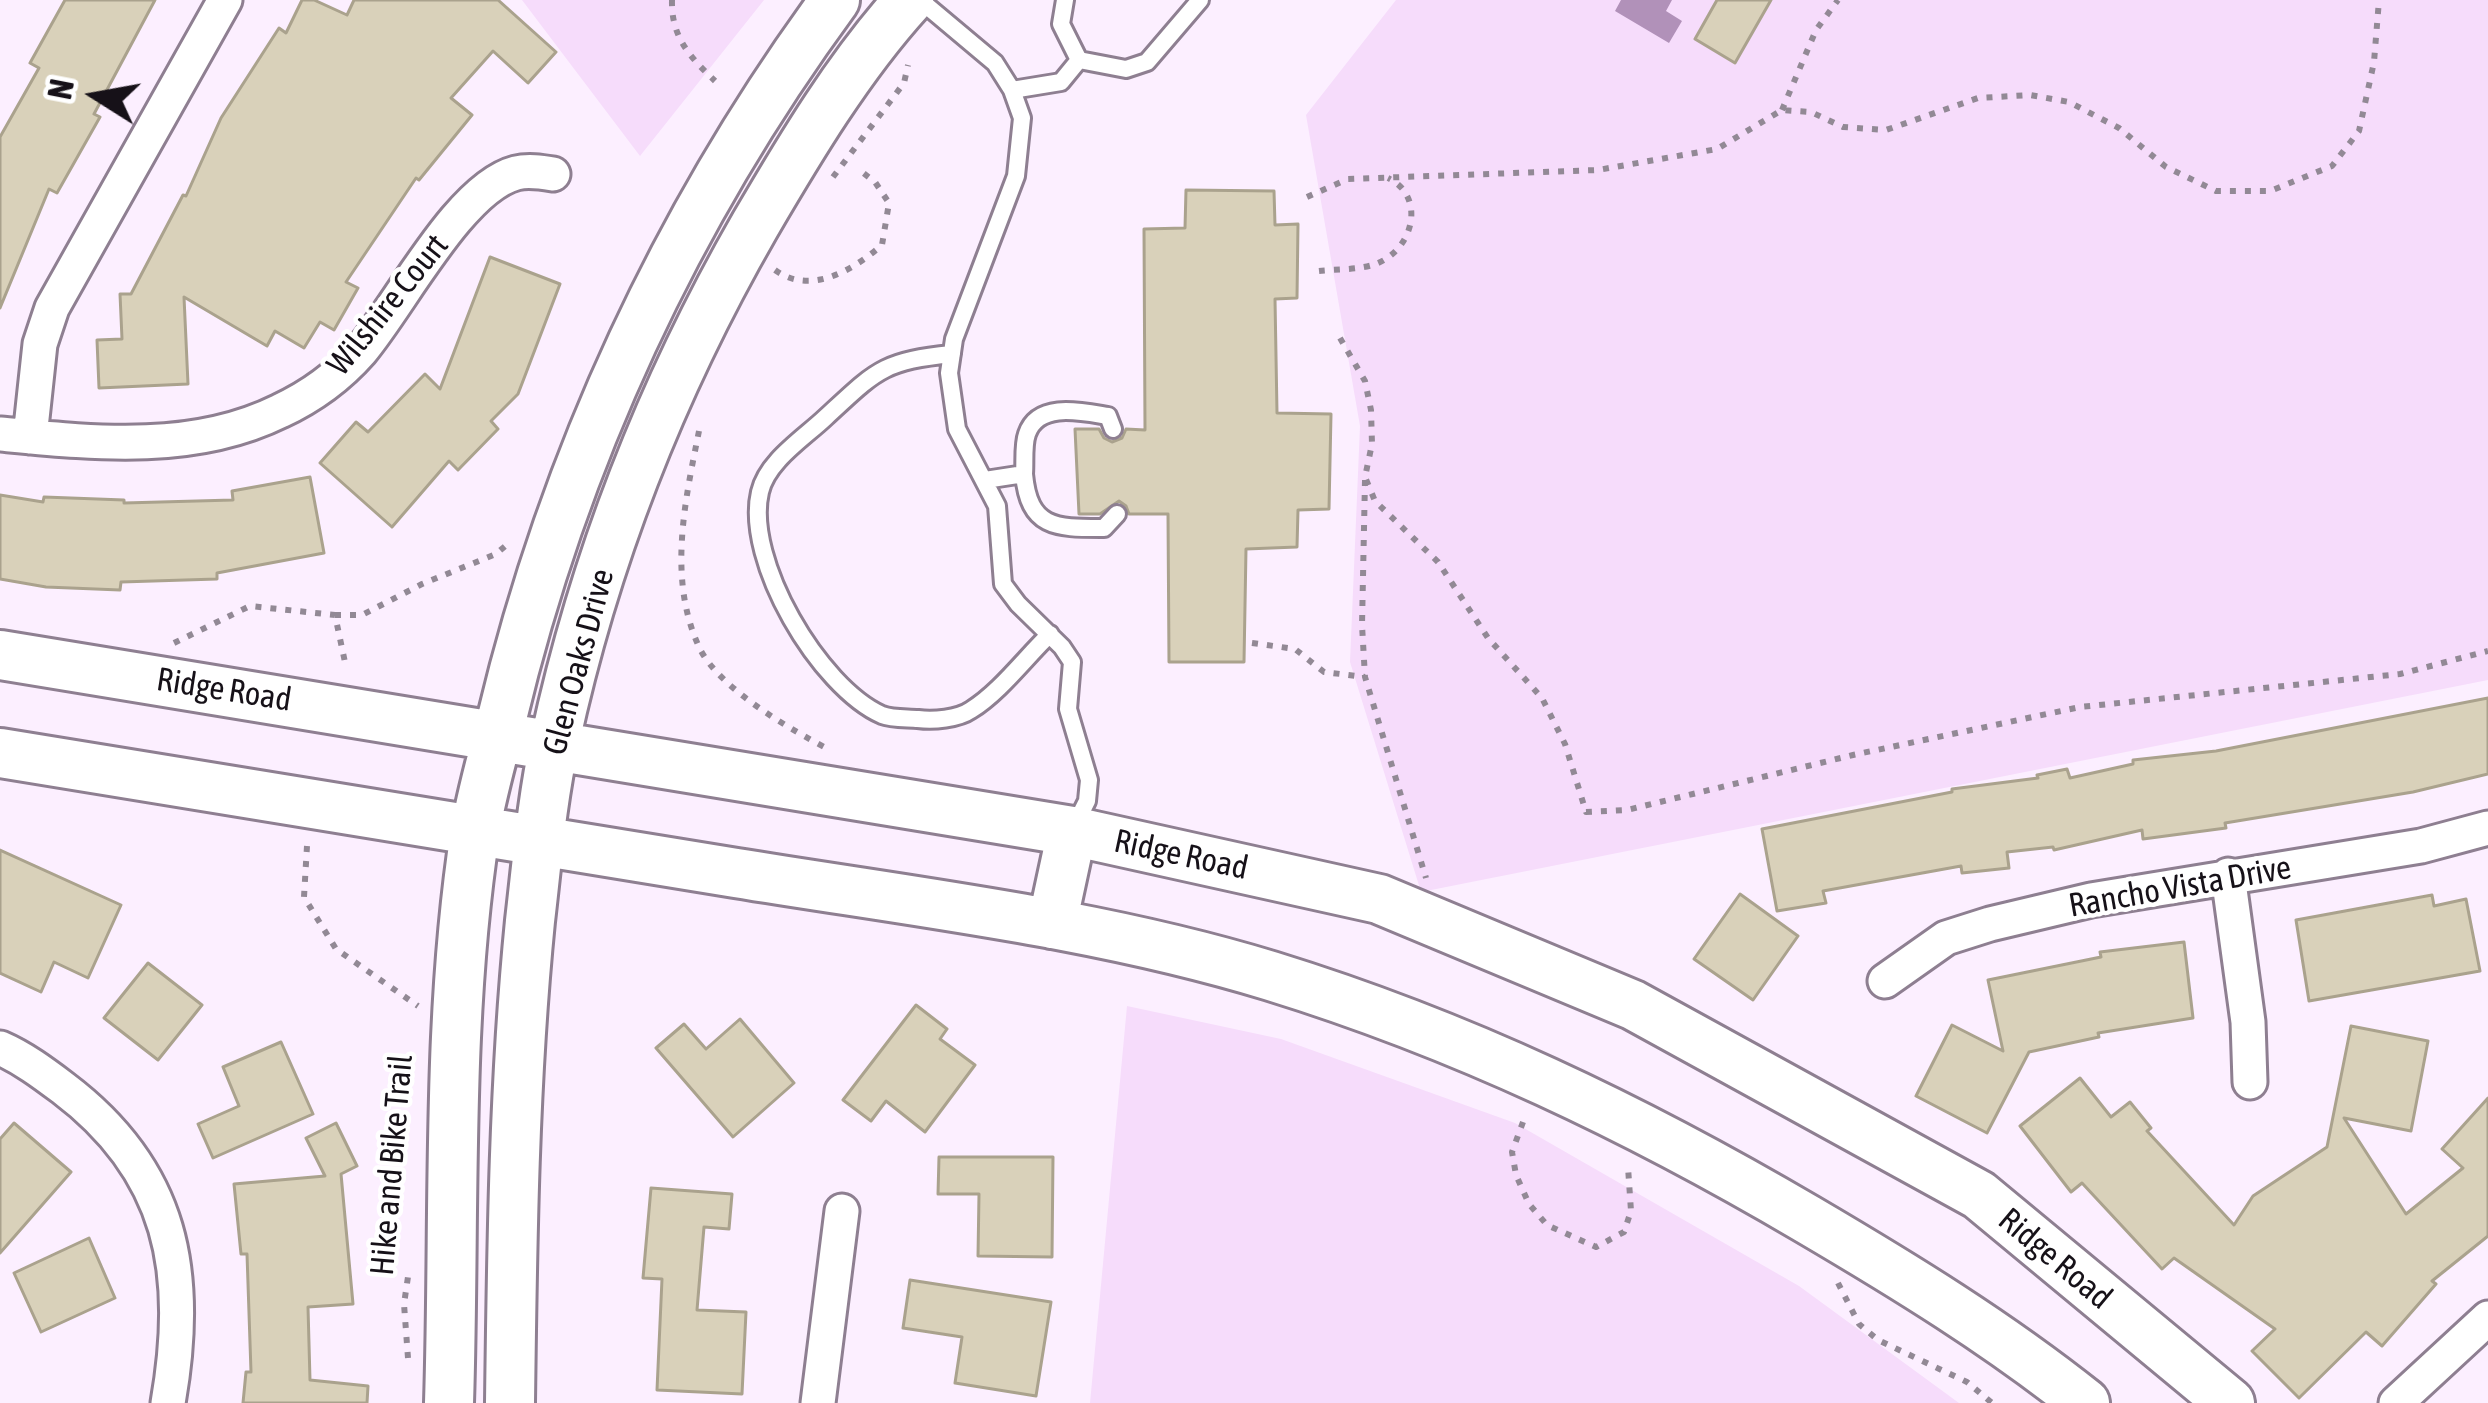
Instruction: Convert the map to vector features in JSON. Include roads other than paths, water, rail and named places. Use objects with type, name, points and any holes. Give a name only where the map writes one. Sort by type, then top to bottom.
[{"type":"main road","name":"Glen Oaks Drive","points":[[449,1403],[454,1102],[464,919],[476,829],[498,734],[552,543],[651,297],[734,147],[835,0]]},
{"type":"main road","name":"Glen Oaks Drive","points":[[510,1403],[516,1067],[539,841],[554,745],[586,619],[626,497],[718,290],[785,175],[885,26],[923,7]]},
{"type":"main road","name":"Ridge Road","points":[[0,655],[1072,831],[1379,898],[1633,1005],[1979,1195],[2230,1403]]},
{"type":"main road","points":[[0,752],[1052,924],[1268,975],[1556,1083],[1712,1163],[1919,1284],[1991,1331],[2085,1403]]},
{"type":"main road","points":[[1052,924],[1072,831]]},
{"type":"street","points":[[15,436],[52,308],[225,0]]},
{"type":"street","name":"Wilshire Court","points":[[15,436],[110,443],[195,439],[277,413],[308,397],[357,355],[471,202],[516,173],[553,174]]},
{"type":"street","name":"Rancho Vista Drive","points":[[1886,980],[1946,938],[2091,900],[2421,846],[2488,828]]},
{"type":"street","points":[[2228,875],[2248,1022],[2250,1082]]},
{"type":"street","points":[[0,1048],[87,1106],[115,1132],[152,1187],[169,1232],[178,1300],[168,1403]]},
{"type":"street","points":[[818,1403],[842,1211]]},
{"type":"street","points":[[2396,1403],[2488,1318]]},
{"type":"lane","points":[[920,0],[995,64],[1022,118],[1016,176],[965,307],[949,373],[957,429],[997,506],[1003,584],[1072,662],[1068,709],[1088,780],[1087,801],[1072,831]]},
{"type":"lane","points":[[1065,0],[1061,24],[1079,60]]},
{"type":"lane","points":[[1079,60],[1126,69],[1147,62],[1199,0]]},
{"type":"lane","points":[[1012,90],[1061,82],[1079,60]]},
{"type":"lane","points":[[952,354],[904,359],[872,375],[773,466],[760,491],[759,528],[773,577],[798,633],[835,679],[883,715],[932,721],[969,712],[1050,634]]},
{"type":"lane","points":[[1113,429],[1108,416],[1064,409],[1037,419],[1027,433],[1024,474],[1026,496],[1037,517],[1053,525],[1104,528],[1117,514]]},
{"type":"lane","points":[[985,480],[1024,474]]}]
